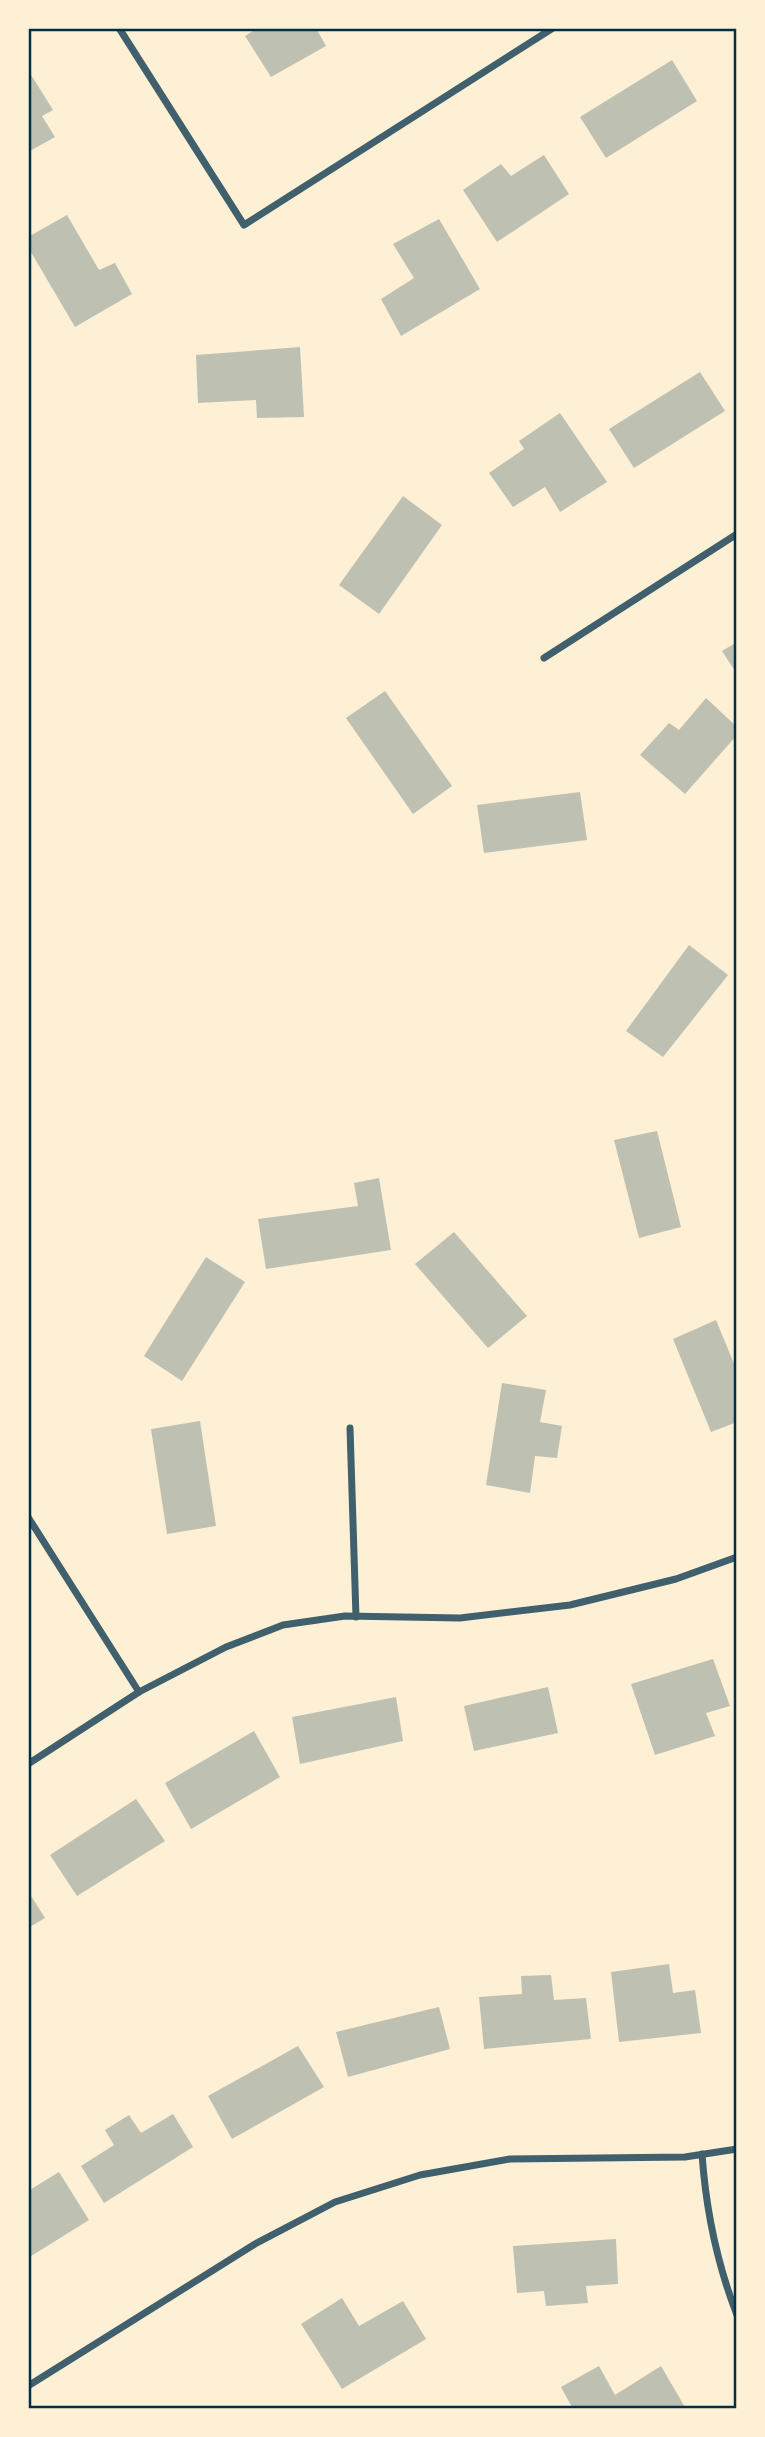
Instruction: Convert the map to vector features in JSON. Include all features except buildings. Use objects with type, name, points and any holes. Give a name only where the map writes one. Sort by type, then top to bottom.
[{"type":"street","points":[[119,28],[244,225],[553,28]]},
{"type":"street","points":[[544,658],[737,534]]},
{"type":"street","points":[[350,1429],[356,1617]]},
{"type":"street","points":[[28,1517],[139,1692]]},
{"type":"street","points":[[28,1764],[139,1692],[226,1647],[283,1625],[356,1617],[460,1618],[570,1605],[676,1579],[737,1556]]},
{"type":"street","points":[[28,2386],[256,2244],[335,2202],[420,2175],[510,2159],[598,2159],[702,2154],[737,2149]]},
{"type":"street","points":[[702,2154],[706,2210],[719,2268],[737,2315]]}]
